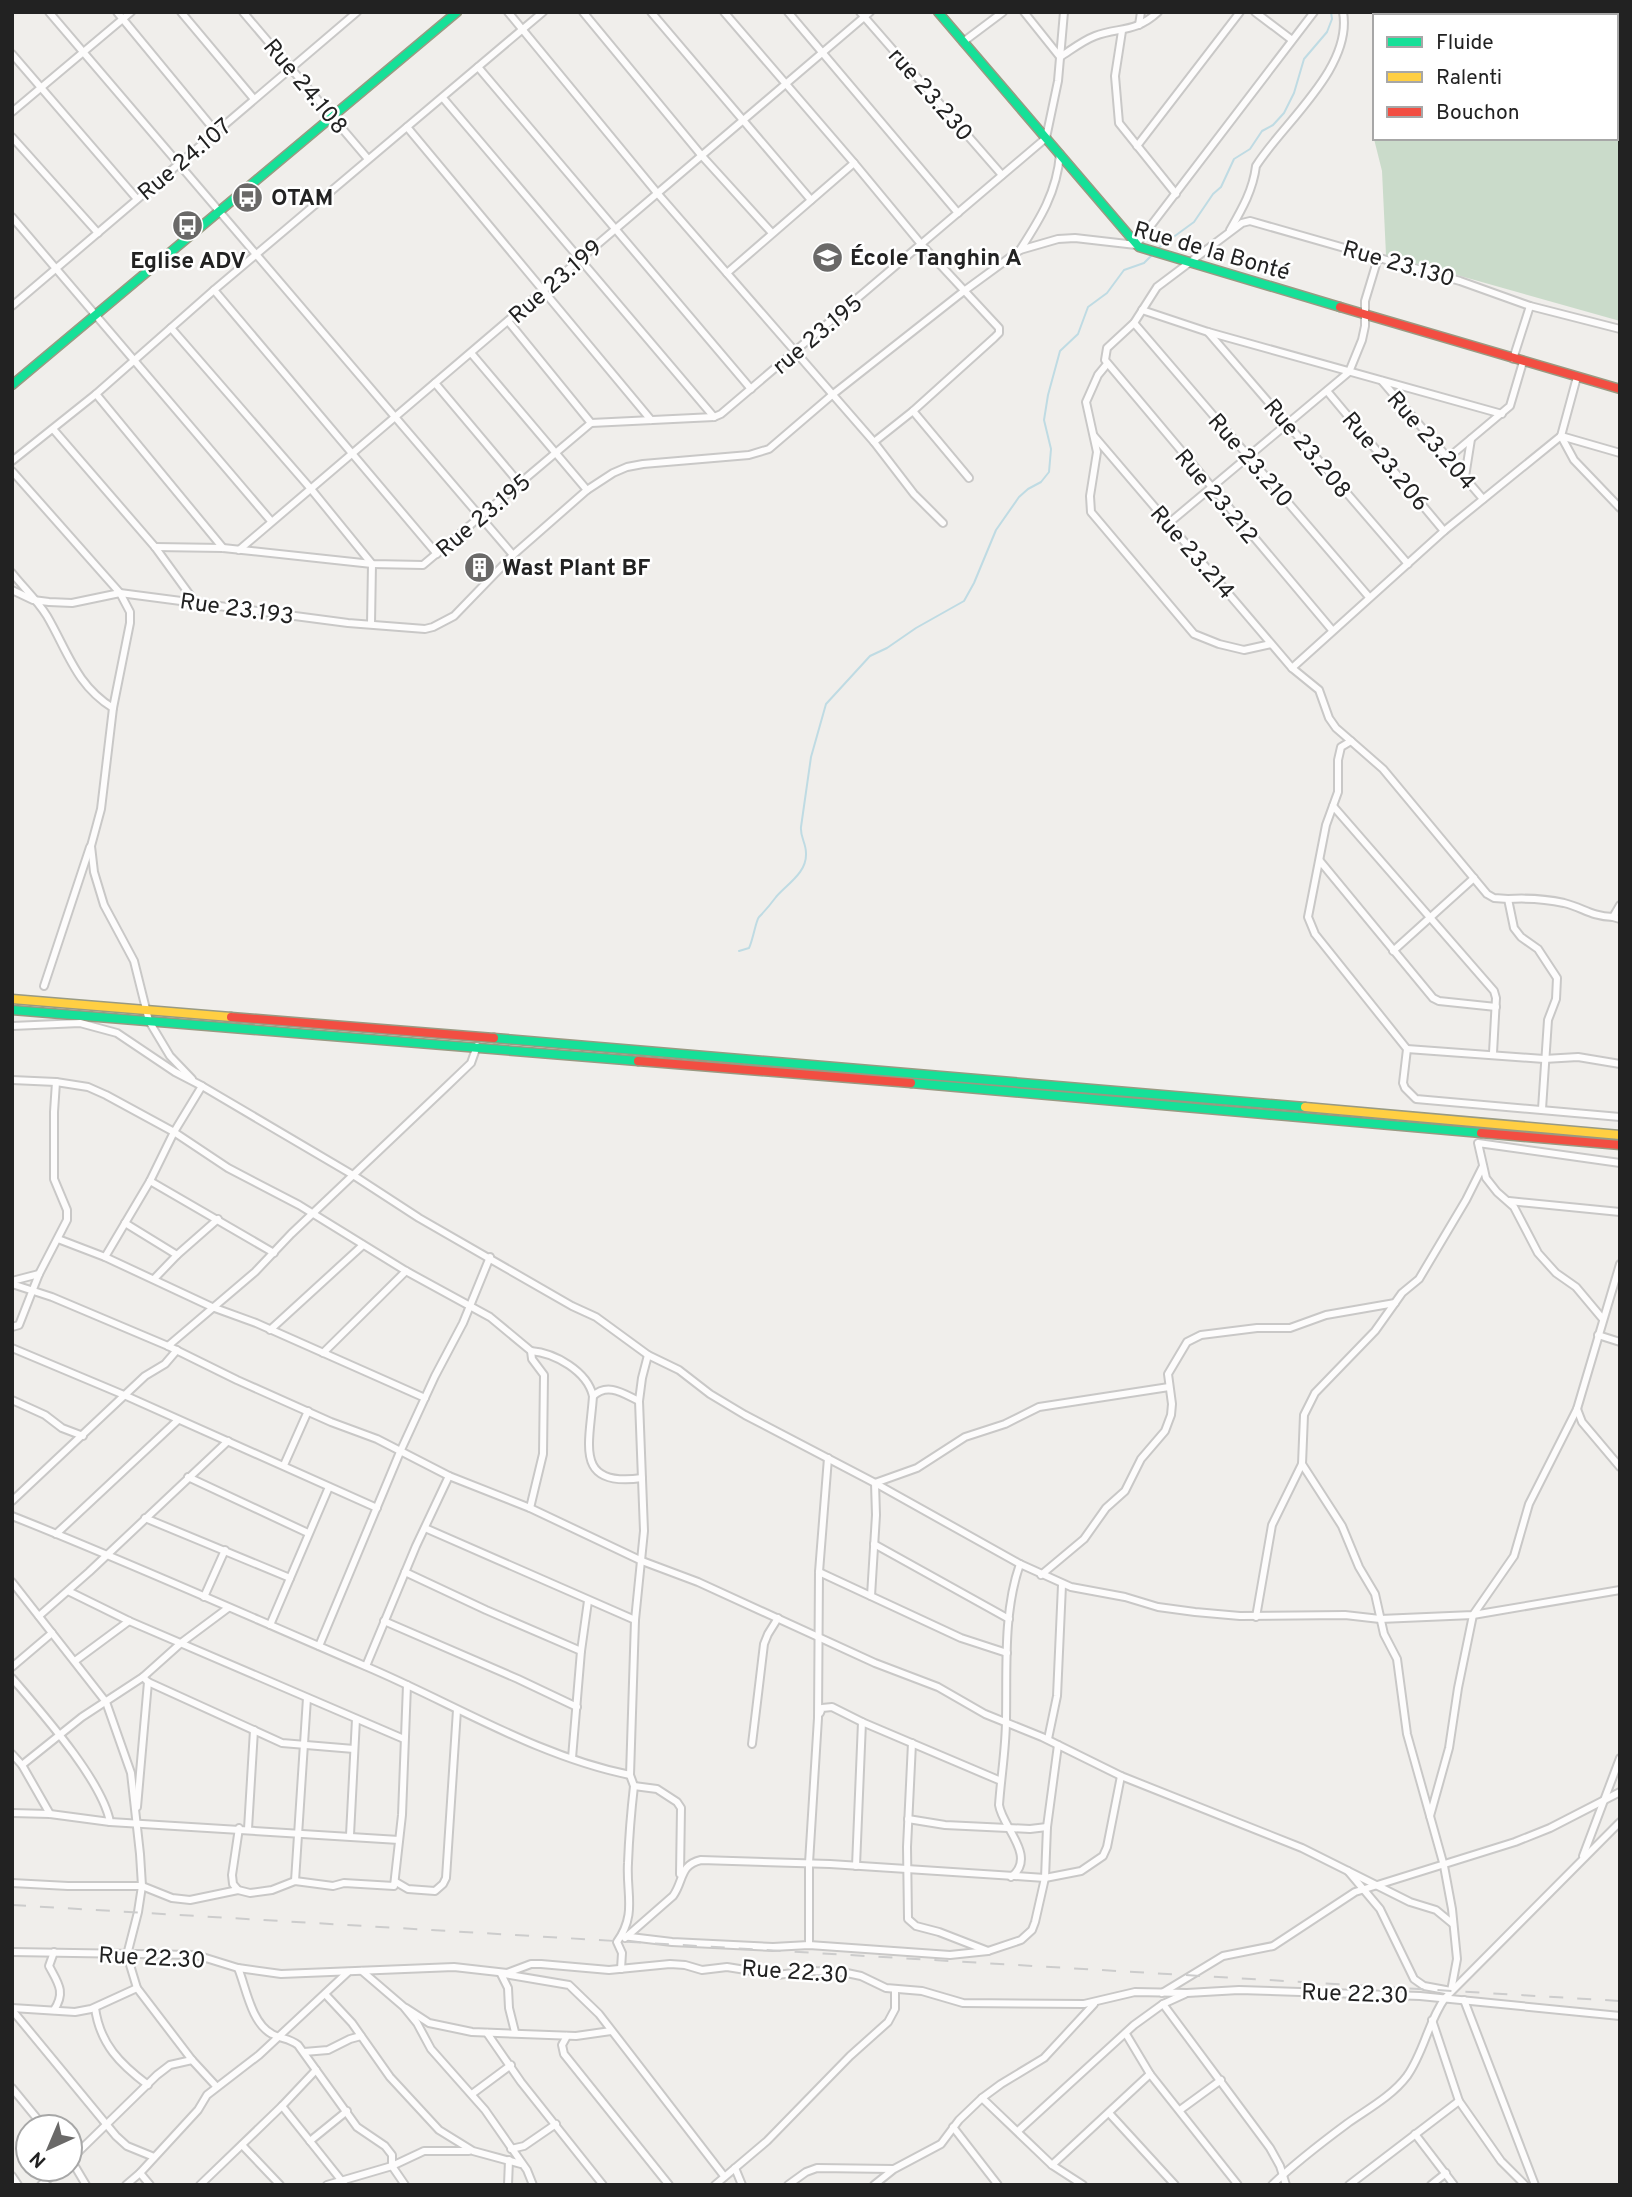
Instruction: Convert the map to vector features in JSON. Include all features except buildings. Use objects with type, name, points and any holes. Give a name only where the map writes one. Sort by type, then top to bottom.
[{"type":"main road","points":[[12,385],[457,12]]},
{"type":"main road","points":[[938,12],[1139,247]]},
{"type":"main road","name":"Rue de la Bonté","points":[[1139,247],[1620,389]]},
{"type":"main road","points":[[12,999],[863,1068],[1620,1135]]},
{"type":"main road","points":[[12,1010],[1098,1098],[1620,1145]]},
{"type":"street","points":[[49,12],[513,555]]},
{"type":"street","points":[[117,12],[216,132]]},
{"type":"street","points":[[12,112],[131,12]]},
{"type":"street","points":[[181,12],[254,99]]},
{"type":"street","name":"Rue 24.108","points":[[243,12],[368,159]]},
{"type":"street","name":"Rue 24.107","points":[[15,304],[356,12]]},
{"type":"street","points":[[508,12],[658,194],[874,442],[906,485],[943,523]]},
{"type":"street","points":[[12,461],[134,362],[255,254],[543,12]]},
{"type":"street","points":[[583,12],[702,156],[772,233]]},
{"type":"street","points":[[651,12],[811,200]]},
{"type":"street","points":[[724,12],[922,244],[997,324],[999,333],[913,411],[874,442]]},
{"type":"street","points":[[788,12],[958,213]]},
{"type":"street","points":[[963,43],[1003,12]]},
{"type":"street","points":[[1024,12],[1060,57]]},
{"type":"street","points":[[1046,138],[1058,81],[1064,12]]},
{"type":"street","points":[[1139,26],[1140,12]]},
{"type":"street","points":[[1060,57],[1096,36],[1139,26],[1158,12]]},
{"type":"street","points":[[1137,146],[1240,12]]},
{"type":"street","points":[[1255,12],[1292,40]]},
{"type":"street","points":[[1139,247],[1314,12]]},
{"type":"street","points":[[1227,234],[1244,204],[1256,166],[1328,72],[1339,48],[1345,21],[1343,12]]},
{"type":"street","name":"Rue 23.199","points":[[239,550],[824,54],[864,14]]},
{"type":"street","name":"rue 23.230","points":[[864,14],[1002,175]]},
{"type":"street","points":[[1122,31],[1115,76],[1118,118],[1122,127],[1176,194]]},
{"type":"street","points":[[12,54],[137,199]]},
{"type":"street","points":[[478,67],[751,389]]},
{"type":"street","points":[[443,98],[714,417]]},
{"type":"street","points":[[407,127],[652,420]]},
{"type":"street","points":[[12,137],[98,233]]},
{"type":"street","name":"rue 23.195","points":[[714,417],[727,410],[1046,138]]},
{"type":"street","points":[[1020,250],[1052,194],[1059,154]]},
{"type":"street","points":[[727,273],[854,163]]},
{"type":"street","points":[[12,217],[271,521]]},
{"type":"street","name":"Rue 23.130","points":[[1271,645],[1244,650],[1199,637],[1188,629],[1091,512],[1090,496],[1097,457],[1086,402],[1106,362],[1107,348],[1134,323],[1157,287],[1227,234],[1247,221],[1256,221],[1460,281],[1530,306],[1620,329]]},
{"type":"street","name":"Rue de la Bonté","points":[[441,624],[465,607],[513,555],[587,490],[613,473],[627,467],[760,454],[964,291],[1020,250],[1058,239],[1075,238],[1139,247]]},
{"type":"street","points":[[1169,523],[1349,372],[1362,340],[1365,301],[1378,258]]},
{"type":"street","points":[[214,290],[437,554]]},
{"type":"street","points":[[12,295],[15,304]]},
{"type":"street","points":[[1513,359],[1530,306]]},
{"type":"street","points":[[1142,310],[1208,332],[1502,414]]},
{"type":"street","points":[[508,321],[591,423],[714,417]]},
{"type":"street","name":"Rue 23.210","points":[[1134,323],[1369,597]]},
{"type":"street","points":[[171,328],[311,489],[372,564],[371,624]]},
{"type":"street","name":"Rue 23.208","points":[[1208,332],[1408,564]]},
{"type":"street","points":[[471,353],[587,490]]},
{"type":"street","name":"Rue 23.212","points":[[1106,362],[1332,630]]},
{"type":"street","points":[[1448,458],[1510,407],[1523,362]]},
{"type":"street","points":[[1292,668],[1444,531],[1561,436],[1577,377]]},
{"type":"street","name":"Rue 23.204","points":[[1381,381],[1483,499]]},
{"type":"street","points":[[435,383],[520,484]]},
{"type":"street","name":"Rue 23.206","points":[[1327,391],[1444,531]]},
{"type":"street","points":[[96,394],[223,548]]},
{"type":"street","points":[[913,411],[969,478]]},
{"type":"street","name":"Rue 23.195","points":[[155,547],[223,548],[372,564],[422,565],[591,423]]},
{"type":"street","points":[[53,429],[155,547],[195,602]]},
{"type":"street","name":"Rue 23.214","points":[[1094,436],[1271,645],[1292,668],[1315,686],[1336,728],[1383,769],[1474,878],[1494,898],[1508,899]]},
{"type":"street","points":[[1561,436],[1620,453]]},
{"type":"street","points":[[1561,436],[1574,460],[1620,508]]},
{"type":"street","points":[[1465,477],[1471,439]]},
{"type":"street","points":[[12,471],[120,593],[130,612],[131,623],[113,708],[101,809],[44,986]]},
{"type":"street","points":[[12,573],[46,615],[80,679],[100,700],[113,708]]},
{"type":"street","points":[[12,590],[33,600]]},
{"type":"street","name":"Rue 23.193","points":[[33,600],[72,603],[120,593],[371,624],[425,629],[441,624]]},
{"type":"street","points":[[1351,741],[1342,747],[1339,755],[1338,787],[1324,835],[1309,909],[1311,925],[1315,934],[1407,1049],[1403,1083],[1405,1088],[1416,1099],[1620,1117]]},
{"type":"street","points":[[1333,806],[1494,991],[1496,1007],[1493,1053]]},
{"type":"street","points":[[91,846],[97,887],[134,961],[149,1021],[170,1056],[199,1084]]},
{"type":"street","points":[[1320,862],[1436,1000],[1496,1007]]},
{"type":"street","points":[[1394,951],[1474,878]]},
{"type":"street","points":[[1542,1109],[1548,1020],[1558,989],[1557,978],[1538,950],[1514,928],[1508,899],[1553,901],[1594,915],[1616,918],[1620,905]]},
{"type":"street","points":[[13,1026],[80,1023],[117,1033],[169,1068],[353,1175],[419,1218],[572,1306],[596,1317],[648,1355],[679,1370],[710,1394],[745,1415],[1062,1585],[1125,1597],[1158,1607],[1195,1612],[1256,1617],[1345,1615],[1380,1619],[1473,1615],[1620,1590]]},
{"type":"street","points":[[168,1346],[237,1288],[471,1063],[477,1046]]},
{"type":"street","points":[[1407,1049],[1493,1053],[1545,1059],[1578,1057],[1620,1064]]},
{"type":"street","points":[[12,1080],[56,1082],[98,1091],[174,1132],[228,1168],[490,1317],[531,1351],[555,1357],[587,1381],[593,1396],[589,1452],[595,1469],[600,1474],[617,1480],[642,1478]]},
{"type":"street","points":[[12,1327],[19,1325],[39,1274],[67,1220],[67,1210],[54,1179],[56,1082]]},
{"type":"street","points":[[105,1257],[150,1181],[199,1084]]},
{"type":"street","points":[[1466,1122],[1478,1143],[1491,1186],[1508,1201],[1520,1217],[1538,1253],[1556,1273],[1576,1287],[1602,1318]]},
{"type":"street","points":[[1478,1143],[1620,1163]]},
{"type":"street","points":[[1256,1617],[1272,1525],[1302,1464],[1304,1415],[1315,1393],[1375,1331],[1402,1293],[1419,1279],[1483,1166]]},
{"type":"street","points":[[150,1181],[274,1253]]},
{"type":"street","points":[[1508,1201],[1620,1212]]},
{"type":"street","points":[[154,1279],[218,1219]]},
{"type":"street","points":[[125,1223],[177,1255]]},
{"type":"street","points":[[58,1239],[105,1257],[212,1307],[425,1398]]},
{"type":"street","points":[[270,1330],[363,1245]]},
{"type":"street","points":[[319,1646],[400,1452],[470,1306],[490,1257]]},
{"type":"street","points":[[1430,1819],[1446,1760],[1473,1615],[1514,1556],[1529,1504],[1577,1409],[1620,1264]]},
{"type":"street","points":[[323,1353],[406,1271]]},
{"type":"street","points":[[12,1283],[39,1274]]},
{"type":"street","points":[[12,1283],[168,1346],[237,1380],[377,1439],[449,1476],[530,1508],[642,1561],[698,1582],[886,1668],[938,1687],[985,1714],[1048,1739],[1121,1776],[1302,1848],[1410,1902],[1436,1910],[1453,1924]]},
{"type":"street","points":[[1041,1574],[1084,1539],[1106,1508],[1125,1491],[1141,1459],[1161,1437],[1168,1424],[1172,1404],[1168,1374],[1187,1342],[1201,1335],[1257,1328],[1290,1328],[1326,1315],[1395,1303]]},
{"type":"street","points":[[1598,1335],[1620,1342]]},
{"type":"street","points":[[12,1348],[377,1508]]},
{"type":"street","points":[[12,1501],[124,1395],[145,1376],[165,1364],[177,1350]]},
{"type":"street","points":[[530,1508],[543,1454],[544,1383],[544,1373],[532,1359],[531,1351]]},
{"type":"street","points":[[624,1937],[630,1908],[628,1865],[634,1786],[630,1775],[635,1620],[642,1561],[639,1401],[648,1355]]},
{"type":"street","points":[[875,1483],[917,1468],[965,1437],[1005,1424],[1039,1407],[1168,1387]]},
{"type":"street","points":[[593,1396],[608,1388],[639,1401]]},
{"type":"street","points":[[12,1400],[45,1415],[62,1428],[83,1436]]},
{"type":"street","points":[[1577,1409],[1582,1422],[1618,1465]]},
{"type":"street","points":[[284,1465],[308,1411]]},
{"type":"street","points":[[57,1534],[178,1420]]},
{"type":"street","points":[[39,1616],[228,1441]]},
{"type":"street","points":[[1618,1465],[1620,1453]]},
{"type":"street","points":[[809,1945],[809,1863],[818,1718],[819,1572],[828,1458]]},
{"type":"street","points":[[1302,1464],[1342,1526],[1359,1567],[1375,1594],[1384,1634],[1399,1668],[1405,1725],[1444,1866],[1457,1959],[1451,1991]]},
{"type":"street","points":[[366,1666],[449,1476]]},
{"type":"street","points":[[188,1477],[308,1533]]},
{"type":"street","points":[[870,1596],[875,1483]]},
{"type":"street","points":[[270,1625],[329,1487]]},
{"type":"street","points":[[12,1517],[366,1666],[457,1710],[572,1759],[630,1775]]},
{"type":"street","points":[[145,1518],[289,1578]]},
{"type":"street","points":[[425,1528],[635,1620]]},
{"type":"street","points":[[874,1544],[1009,1619]]},
{"type":"street","points":[[204,1597],[225,1550]]},
{"type":"street","points":[[1012,1877],[1019,1870],[1021,1863],[1017,1843],[1000,1812],[1009,1619],[1020,1564]]},
{"type":"street","points":[[405,1572],[581,1651]]},
{"type":"street","points":[[819,1572],[961,1638],[1007,1653]]},
{"type":"street","points":[[12,1583],[106,1702],[131,1773],[142,1886],[127,1955],[137,1988],[192,2060],[216,2086]]},
{"type":"street","points":[[1048,1739],[1057,1696],[1062,1585]]},
{"type":"street","points":[[68,1591],[129,1622],[404,1739]]},
{"type":"street","points":[[572,1759],[588,1601]]},
{"type":"street","points":[[22,1765],[106,1702],[146,1680],[181,1643],[228,1608]]},
{"type":"street","points":[[752,1744],[764,1644],[778,1618]]},
{"type":"street","points":[[384,1621],[577,1707]]},
{"type":"street","points":[[75,1661],[129,1622]]},
{"type":"street","points":[[12,1667],[52,1633]]},
{"type":"street","points":[[12,1678],[94,1784],[107,1808],[110,1822]]},
{"type":"street","points":[[146,1680],[282,1743],[354,1749]]},
{"type":"street","points":[[135,1823],[146,1680]]},
{"type":"street","points":[[12,1882],[68,1886],[142,1886],[172,1898],[190,1900],[238,1890],[250,1893],[272,1890],[295,1881],[333,1886],[349,1883],[391,1887],[396,1882],[407,1685]]},
{"type":"street","points":[[295,1881],[307,1698]]},
{"type":"street","points":[[818,1718],[822,1708],[832,1707],[1001,1781]]},
{"type":"street","points":[[396,1882],[408,1889],[435,1891],[446,1878],[457,1710]]},
{"type":"street","points":[[350,1835],[356,1719]]},
{"type":"street","points":[[856,1866],[862,1722]]},
{"type":"street","points":[[248,1829],[254,1730]]},
{"type":"street","points":[[912,1743],[907,1870],[909,1921],[916,1926],[988,1951]]},
{"type":"street","points":[[624,1937],[773,1947],[809,1945],[950,1955],[988,1951],[1021,1940],[1032,1930],[1045,1878],[1047,1827],[1058,1745]]},
{"type":"street","points":[[12,1754],[22,1765],[50,1814]]},
{"type":"street","points":[[1583,1857],[1620,1758]]},
{"type":"street","points":[[680,1876],[687,1866],[701,1860],[809,1863],[1045,1878],[1081,1871],[1103,1856],[1111,1837],[1121,1776]]},
{"type":"street","points":[[621,1969],[622,1953],[617,1942],[673,1896],[677,1891],[680,1876],[681,1808],[677,1802],[657,1789],[634,1786]]},
{"type":"street","points":[[1163,1993],[1223,1956],[1273,1946],[1355,1892],[1444,1866],[1550,1828],[1620,1792]]},
{"type":"street","points":[[12,1813],[50,1814],[110,1822],[399,1840]]},
{"type":"street","points":[[908,1819],[945,1825],[1047,1827]]},
{"type":"street","points":[[1272,2185],[1300,2158],[1380,2100],[1406,2077],[1445,1998],[1620,1822]]},
{"type":"street","points":[[238,1890],[233,1884],[232,1875],[239,1828]]},
{"type":"street","points":[[1346,1870],[1380,1909],[1414,1979],[1424,1986],[1451,1991]]},
{"type":"street","name":"Rue 22.30","points":[[12,1952],[196,1955],[238,1968],[281,1975],[453,1967],[500,1973],[512,1972],[531,1964],[621,1969],[670,1964],[702,1970],[727,1966],[777,1975],[809,1971],[842,1972],[861,1976],[886,1988],[922,1992],[963,2003],[1095,2003],[1135,1992],[1239,1990],[1445,1998],[1620,2017]]},
{"type":"street","points":[[54,1952],[49,1966],[57,1978],[61,1995],[54,2010]]},
{"type":"street","points":[[238,1968],[263,2026],[275,2036],[290,2039],[304,2052],[357,2126],[392,2154],[393,2166],[405,2185]]},
{"type":"street","points":[[126,2185],[155,2157],[216,2086],[235,2075],[349,1971]]},
{"type":"street","points":[[362,1971],[404,2007],[429,2023],[487,2033],[568,2036],[596,2035],[611,2031]]},
{"type":"street","points":[[500,1973],[569,1985],[592,2005],[724,2176]]},
{"type":"street","points":[[500,1973],[508,1988],[514,2032]]},
{"type":"street","points":[[508,1988],[515,1977]]},
{"type":"street","points":[[12,2009],[75,2012],[95,2008],[137,1988]]},
{"type":"street","points":[[715,2185],[767,2141],[888,2022],[895,2009],[895,1989]]},
{"type":"street","points":[[1018,2131],[1126,2034],[1163,2004],[1187,1993]]},
{"type":"street","points":[[325,1994],[429,2122],[450,2140],[473,2151],[523,2164]]},
{"type":"street","points":[[1464,2000],[1535,2185]]},
{"type":"street","points":[[874,2185],[894,2169],[935,2149],[982,2098],[1044,2058],[1095,2003]]},
{"type":"street","points":[[1163,2004],[1270,2148],[1286,2185]]},
{"type":"street","points":[[404,2007],[417,2023],[431,2049],[472,2094],[523,2164],[533,2185]]},
{"type":"street","points":[[95,2008],[97,2025],[111,2050],[124,2067],[148,2085]]},
{"type":"street","points":[[12,2009],[106,2126],[127,2146],[155,2157]]},
{"type":"street","points":[[1432,2020],[1459,2101],[1501,2161],[1524,2185]]},
{"type":"street","points":[[487,2033],[521,2082],[596,2175],[601,2185]]},
{"type":"street","points":[[1126,2034],[1150,2074],[1238,2185]]},
{"type":"street","points":[[304,2052],[328,2050],[361,2036]]},
{"type":"street","points":[[568,2036],[562,2045],[564,2054],[669,2185]]},
{"type":"street","points":[[84,2146],[148,2085],[156,2074],[170,2065],[192,2060]]},
{"type":"street","points":[[472,2094],[511,2065]]},
{"type":"street","points":[[200,2185],[316,2070]]},
{"type":"street","points":[[1052,2165],[1150,2074]]},
{"type":"street","points":[[1180,2109],[1221,2080]]},
{"type":"street","points":[[12,2088],[33,2113]]},
{"type":"street","points":[[982,2098],[1052,2165],[1083,2185]]},
{"type":"street","points":[[1349,2185],[1459,2101]]},
{"type":"street","points":[[282,2106],[344,2183]]},
{"type":"street","points":[[310,2141],[347,2111]]},
{"type":"street","points":[[1109,2113],[1175,2185]]},
{"type":"street","points":[[510,2149],[524,2146],[556,2124]]},
{"type":"street","points":[[953,2127],[998,2185]]},
{"type":"street","points":[[1415,2134],[1454,2185]]},
{"type":"street","points":[[242,2145],[280,2185]]},
{"type":"street","points":[[327,2185],[344,2183],[393,2166],[424,2151],[473,2151]]},
{"type":"street","points":[[508,2185],[509,2160]]},
{"type":"street","points":[[735,2168],[742,2185]]},
{"type":"street","points":[[788,2185],[806,2172],[817,2168],[894,2169]]},
{"type":"street","points":[[140,2173],[150,2185]]},
{"type":"street","points":[[1431,2185],[1446,2173]]},
{"type":"street","points":[[12,2176],[18,2185]]},
{"type":"street","points":[[206,2178],[212,2185]]},
{"type":"green space","points":[[1620,12],[1620,321],[1386,255],[1382,171],[1374,140],[1618,140],[1618,14],[1518,14]]},
{"type":"waterway","points":[[1157,249],[1194,222],[1221,187],[1234,159],[1250,149],[1262,131],[1273,125],[1284,113],[1294,93],[1304,59],[1327,32],[1332,19],[1331,12]]},
{"type":"waterway","points":[[739,951],[749,948],[759,917],[796,878],[803,866],[806,853],[801,827],[811,757],[826,704],[870,656],[964,601],[996,530],[1019,497],[1041,482],[1049,472],[1051,449],[1044,420],[1060,351],[1078,334],[1088,307],[1107,293],[1124,270],[1144,263],[1151,256]]},
{"type":"railway","points":[[12,1905],[1620,2001]]},
{"type":"traffic: fast","points":[[12,385],[457,12]]},
{"type":"traffic: fast","points":[[938,12],[1139,247],[1340,307]]},
{"type":"traffic: fast","points":[[12,1010],[638,1061]]},
{"type":"traffic: fast","points":[[494,1038],[1305,1107]]},
{"type":"traffic: fast","points":[[911,1083],[1481,1133]]},
{"type":"traffic: slow","points":[[12,999],[231,1017]]},
{"type":"traffic: slow","points":[[1305,1107],[1620,1135]]},
{"type":"traffic: jam","points":[[1340,307],[1620,389]]},
{"type":"traffic: jam","points":[[231,1017],[494,1038]]},
{"type":"traffic: jam","points":[[638,1061],[911,1083]]},
{"type":"traffic: jam","points":[[1481,1133],[1620,1145]]},
{"type":"place","name":"OTAM","points":[[248,197]]},
{"type":"place","name":"Eglise ADV","points":[[188,226]]},
{"type":"place","name":"École Tanghin A","points":[[827,257]]},
{"type":"place","name":"Wast Plant BF","points":[[479,567]]}]
